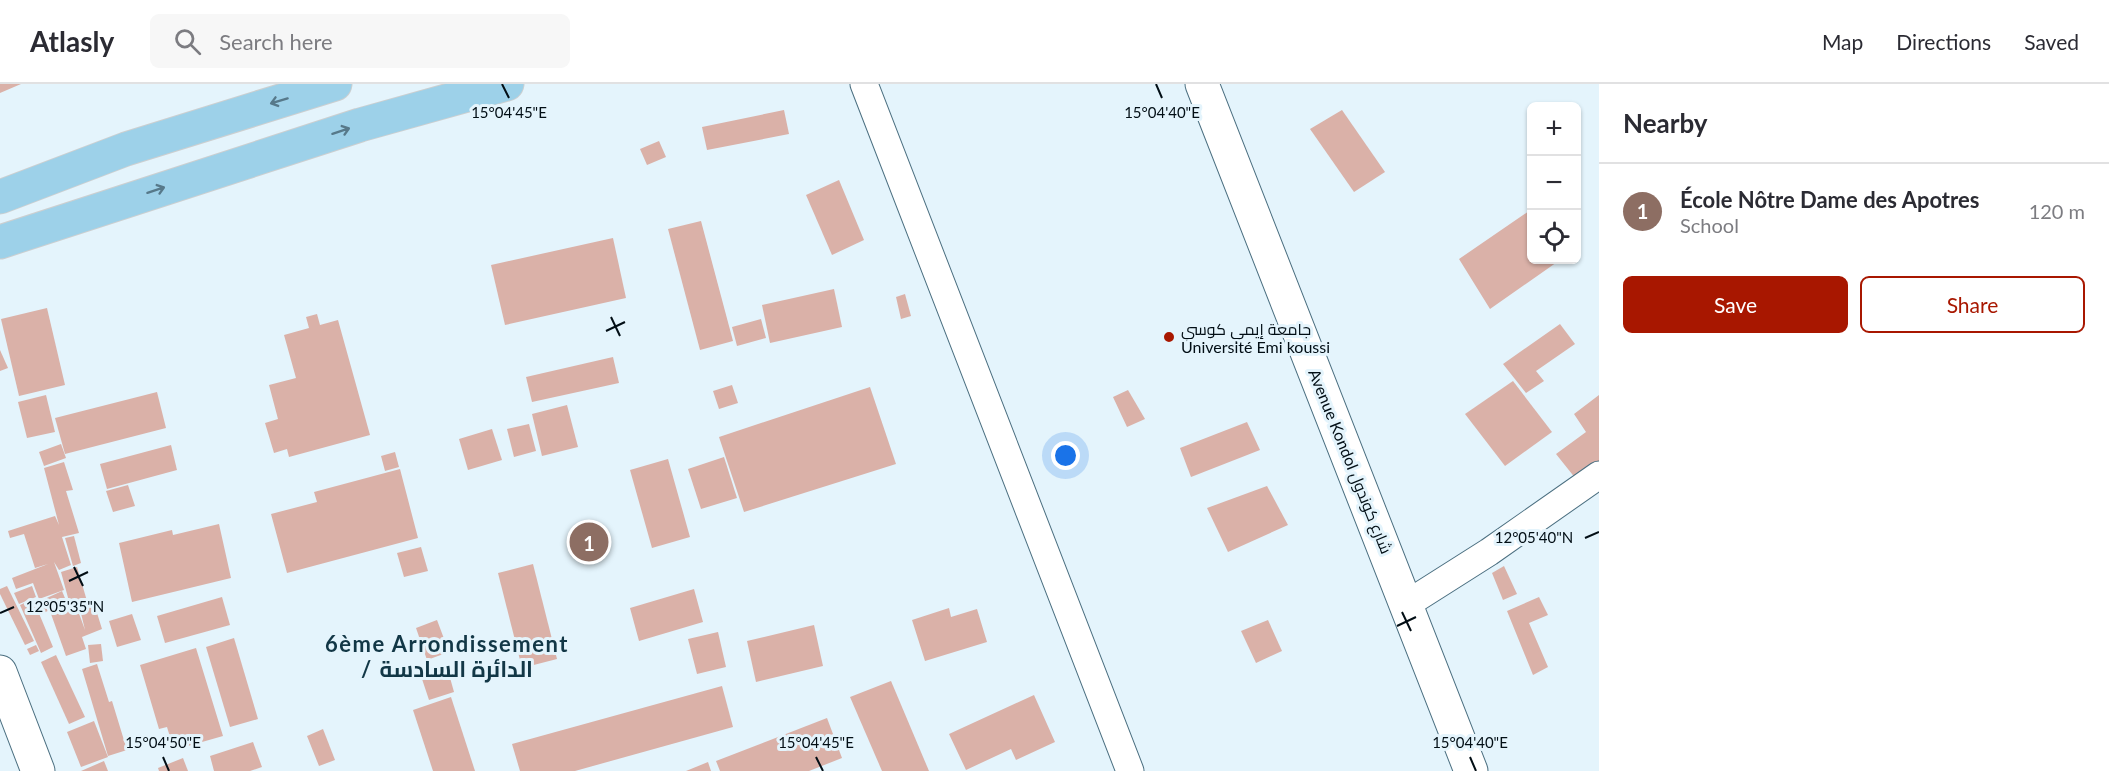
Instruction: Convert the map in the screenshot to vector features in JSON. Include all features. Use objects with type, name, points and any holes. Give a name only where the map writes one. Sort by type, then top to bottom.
[{"type":"main road","points":[[0,197],[126,149],[334,84]]},
{"type":"main road","points":[[0,242],[360,125],[507,84]]},
{"type":"main road","points":[[0,178],[27,169],[126,149]]},
{"type":"main road","points":[[0,264],[33,250],[100,208]]},
{"type":"street","points":[[864,84],[1130,771]]},
{"type":"street","name":"Avenue Kondol شارع كوندول","points":[[1202,84],[1471,771]]},
{"type":"street","points":[[1407,604],[1489,552],[1599,474]]},
{"type":"street","points":[[0,672],[38,771]]},
{"type":"building","points":[[0,84],[21,84],[0,93]]},
{"type":"building","points":[[784,110],[789,134],[707,150],[702,127]]},
{"type":"building","points":[[1342,110],[1385,172],[1354,192],[1310,129]]},
{"type":"building","points":[[659,141],[666,157],[647,165],[640,149]]},
{"type":"building","points":[[839,180],[864,240],[832,255],[806,195]]},
{"type":"building","points":[[1527,212],[1527,264],[1554,264],[1490,309],[1459,259]]},
{"type":"building","points":[[701,221],[733,341],[700,350],[668,229]]},
{"type":"building","points":[[613,238],[626,298],[505,325],[491,265]]},
{"type":"building","points":[[834,289],[842,327],[770,343],[762,305]]},
{"type":"building","points":[[905,294],[911,316],[901,319],[896,297]]},
{"type":"building","points":[[47,308],[65,385],[19,396],[1,319]]},
{"type":"building","points":[[317,314],[320,325],[338,320],[370,435],[289,457],[287,449],[274,453],[265,423],[278,419],[269,385],[296,378],[284,335],[309,328],[306,317]]},
{"type":"building","points":[[761,319],[766,338],[737,346],[732,327]]},
{"type":"building","points":[[1560,324],[1575,344],[1536,371],[1544,381],[1526,393],[1503,364]]},
{"type":"building","points":[[0,350],[8,368],[0,371]]},
{"type":"building","points":[[613,357],[619,383],[532,402],[526,377]]},
{"type":"building","points":[[1513,381],[1552,432],[1505,466],[1465,414]]},
{"type":"building","points":[[732,385],[738,403],[719,409],[713,391]]},
{"type":"building","points":[[870,387],[896,464],[744,512],[719,437]]},
{"type":"building","points":[[1128,390],[1145,419],[1127,427],[1113,397]]},
{"type":"building","points":[[157,392],[166,428],[65,454],[55,418]]},
{"type":"building","points":[[46,395],[55,432],[27,438],[18,402]]},
{"type":"building","points":[[1599,395],[1599,461],[1576,479],[1556,454],[1586,432],[1574,414]]},
{"type":"building","points":[[567,405],[578,447],[542,456],[532,414]]},
{"type":"building","points":[[1247,422],[1260,450],[1191,477],[1180,448]]},
{"type":"building","points":[[529,424],[536,451],[514,457],[507,429]]},
{"type":"building","points":[[492,429],[502,460],[468,470],[459,439]]},
{"type":"building","points":[[61,444],[66,458],[44,466],[39,452]]},
{"type":"building","points":[[171,445],[177,470],[107,489],[100,464]]},
{"type":"building","points":[[395,452],[399,467],[385,471],[381,456]]},
{"type":"building","points":[[724,457],[737,498],[701,509],[688,469]]},
{"type":"building","points":[[668,459],[690,537],[652,548],[630,470]]},
{"type":"building","points":[[64,462],[73,490],[66,491],[79,533],[62,537],[71,565],[59,570],[54,562],[64,590],[39,599],[33,583],[16,589],[12,578],[48,564],[35,568],[24,534],[10,538],[8,531],[55,516],[59,525],[44,468]]},
{"type":"building","points":[[400,469],[418,538],[287,573],[271,514],[317,502],[314,492]]},
{"type":"building","points":[[128,485],[135,506],[113,512],[106,491]]},
{"type":"building","points":[[1267,486],[1288,525],[1228,552],[1207,508]]},
{"type":"building","points":[[219,524],[231,578],[132,602],[119,543],[172,530],[173,535]]},
{"type":"building","points":[[74,536],[81,563],[73,566],[65,538]]},
{"type":"building","points":[[421,547],[428,571],[404,577],[397,553]]},
{"type":"building","points":[[533,564],[557,659],[522,668],[498,573]]},
{"type":"building","points":[[1504,566],[1517,594],[1503,600],[1492,573]]},
{"type":"building","points":[[77,567],[87,601],[70,605],[61,572]]},
{"type":"building","points":[[7,586],[34,641],[25,645],[0,594],[0,589]]},
{"type":"building","points":[[32,586],[36,597],[19,604],[14,593]]},
{"type":"building","points":[[694,589],[703,622],[639,641],[630,608]]},
{"type":"building","points":[[62,591],[67,603],[43,613],[38,602]]},
{"type":"building","points":[[222,597],[230,625],[165,643],[157,616]]},
{"type":"building","points":[[1539,597],[1548,615],[1529,623],[1548,667],[1533,675],[1507,611]]},
{"type":"building","points":[[33,599],[53,647],[41,653],[20,605]]},
{"type":"building","points":[[93,600],[102,629],[82,637],[86,649],[66,656],[51,614],[76,605],[85,630],[79,605]]},
{"type":"building","points":[[949,608],[951,617],[977,609],[987,642],[925,661],[912,620]]},
{"type":"building","points":[[132,614],[141,640],[117,647],[109,621]]},
{"type":"building","points":[[437,620],[449,652],[427,660],[416,628]]},
{"type":"building","points":[[1268,620],[1282,651],[1256,663],[1241,631]]},
{"type":"building","points":[[814,625],[823,666],[756,682],[747,641]]},
{"type":"building","points":[[718,632],[726,667],[697,674],[688,639]]},
{"type":"building","points":[[234,638],[258,719],[230,727],[206,647]]},
{"type":"building","points":[[101,644],[103,661],[90,663],[88,645]]},
{"type":"building","points":[[36,645],[39,651],[30,655],[27,649]]},
{"type":"building","points":[[196,648],[223,736],[174,750],[167,727],[159,729],[140,665]]},
{"type":"building","points":[[56,655],[85,717],[69,724],[41,662]]},
{"type":"building","points":[[97,664],[109,702],[112,701],[127,750],[108,756],[82,669]]},
{"type":"building","points":[[447,667],[454,692],[429,700],[421,676]]},
{"type":"building","points":[[891,681],[929,771],[882,771],[850,697]]},
{"type":"building","points":[[722,686],[733,727],[575,771],[520,771],[512,744]]},
{"type":"building","points":[[1034,695],[1055,742],[1016,760],[1011,749],[966,770],[949,734]]},
{"type":"building","points":[[451,697],[475,771],[433,771],[413,710]]},
{"type":"building","points":[[827,718],[842,758],[809,771],[720,771],[716,761]]},
{"type":"building","points":[[94,721],[108,757],[81,767],[67,732]]},
{"type":"building","points":[[323,729],[335,760],[319,766],[307,736]]},
{"type":"building","points":[[253,742],[262,767],[250,771],[214,771],[210,756]]},
{"type":"building","points":[[183,758],[188,771],[159,771],[158,768]]},
{"type":"building","points":[[104,761],[108,771],[81,771]]},
{"type":"building","points":[[708,762],[711,771],[686,771]]},
{"type":"place","name":"جامعة إيمي كوسي Université Emi koussi","points":[[1169,337]]},
{"type":"place","name":"École Nôtre Dame des Apotres","points":[[589,542]]},
{"type":"district","name":"6ème Arrondissement / الدائرة السادسة","points":[[447,656]]}]
